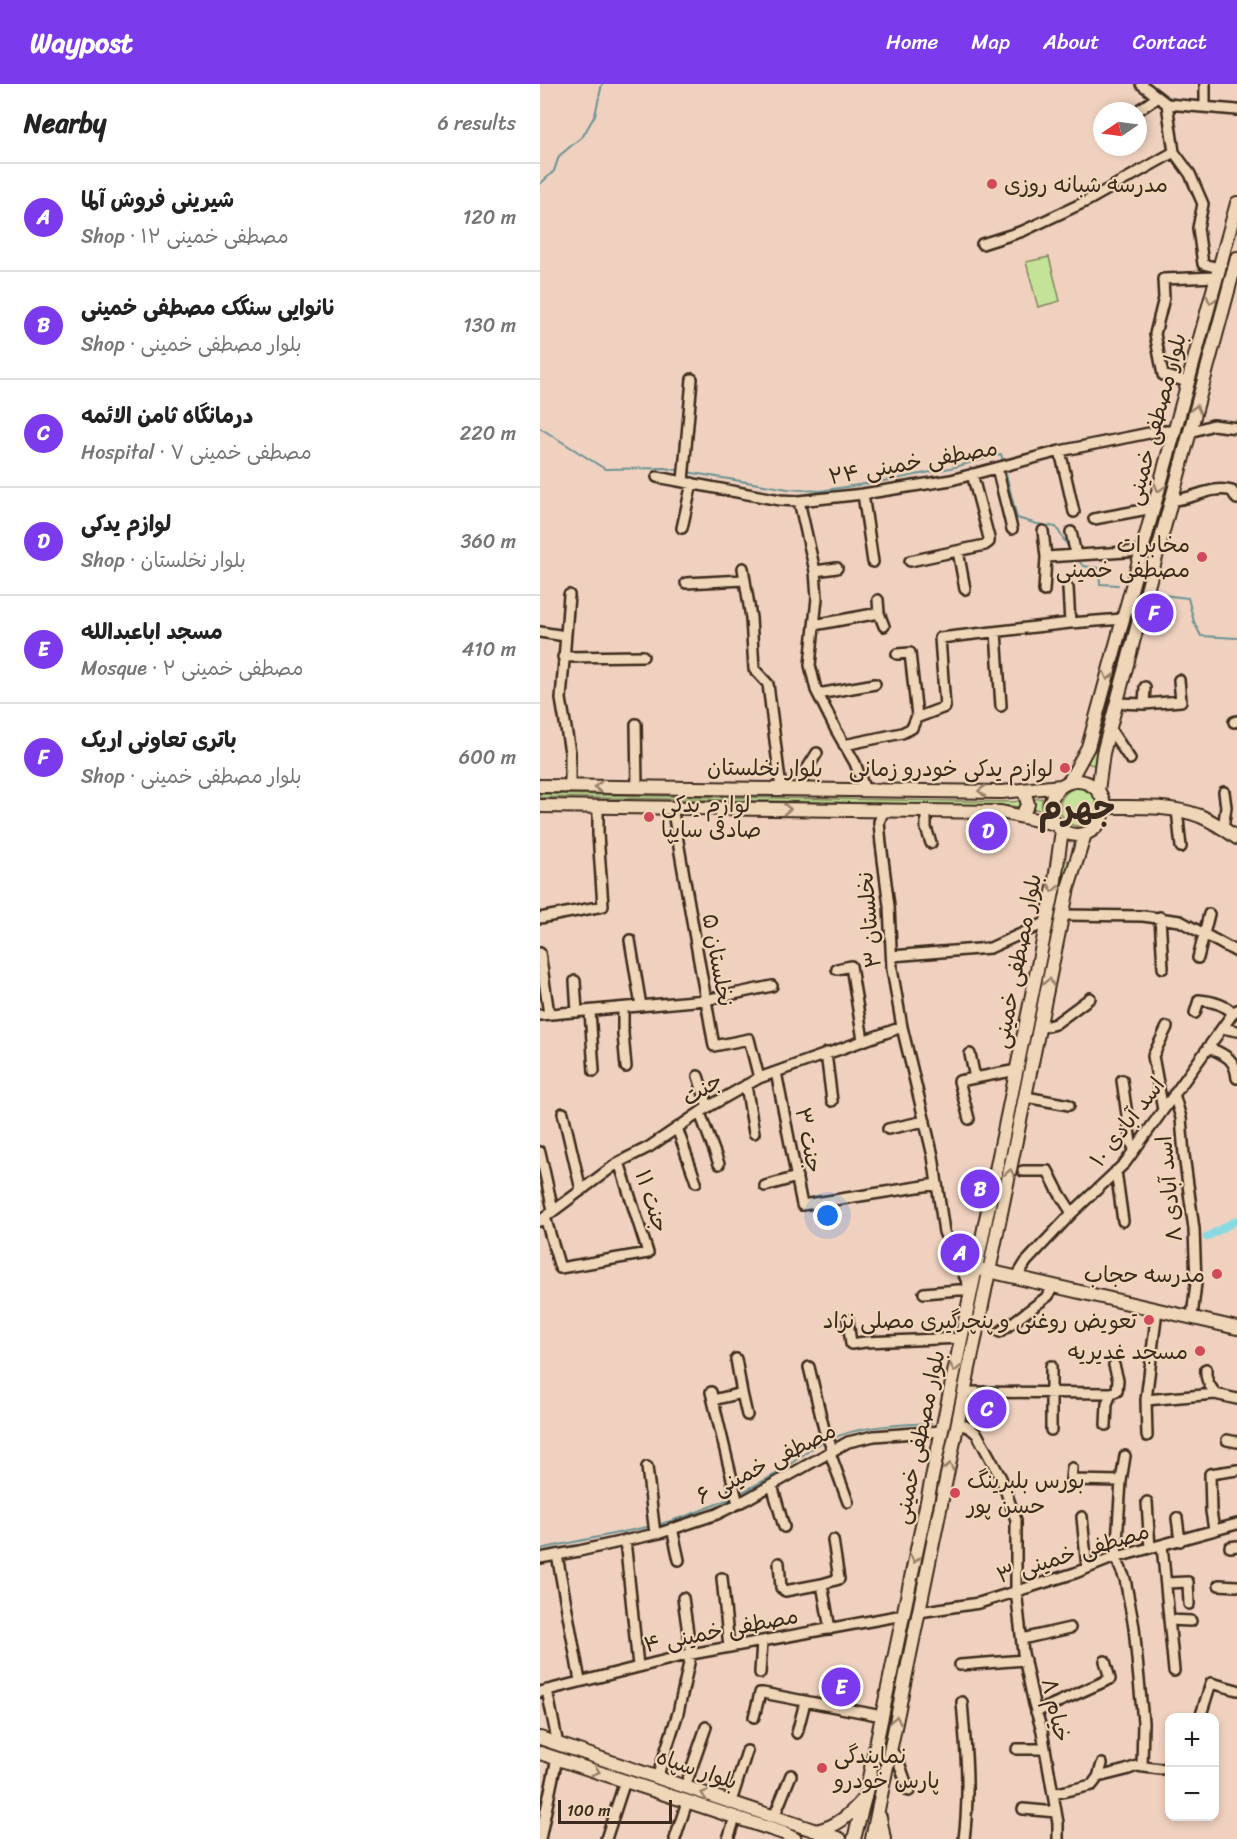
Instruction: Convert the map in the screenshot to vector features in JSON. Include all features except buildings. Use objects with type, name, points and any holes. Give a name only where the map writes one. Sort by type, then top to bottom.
[{"type":"main road","name":"بلوار مصطفی خمینی","points":[[1065,784],[1088,747],[1237,203]]},
{"type":"main road","name":"بلوار مصطفی خمینی","points":[[1098,791],[1103,753],[1237,258]]},
{"type":"main road","points":[[1190,376],[1205,375]]},
{"type":"main road","points":[[1085,782],[1098,791],[1103,798],[1103,816],[1093,830],[1077,835],[1059,827],[1052,817],[1050,808],[1055,792],[1065,784],[1085,782]]},
{"type":"main road","name":"بلوار نخلستان","points":[[540,786],[1002,792],[1065,784]]},
{"type":"main road","points":[[1018,816],[1023,813],[1028,804],[1021,790]]},
{"type":"main road","name":"بلوار نخلستان","points":[[540,806],[1001,812],[1059,827]]},
{"type":"main road","points":[[1104,807],[1177,810],[1201,816],[1237,838]]},
{"type":"main road","name":"بلوار مصطفی خمینی","points":[[854,1839],[865,1797],[962,1338],[1047,922],[1059,827]]},
{"type":"main road","name":"بلوار مصطفی خمینی","points":[[872,1839],[1068,888],[1085,834]]},
{"type":"main road","points":[[1007,1115],[1021,1118]]},
{"type":"main road","points":[[976,1268],[1237,1328]]},
{"type":"main road","points":[[924,1516],[938,1519]]},
{"type":"main road","name":"بلوار سپاه","points":[[540,1738],[828,1836]]},
{"type":"main road","name":"بلوار سپاه","points":[[540,1753],[795,1839]]},
{"type":"main road","points":[[828,1836],[828,1828],[839,1823],[865,1797]]},
{"type":"main road","points":[[879,1803],[880,1824],[884,1839]]},
{"type":"street","points":[[1141,84],[1167,104],[1237,110]]},
{"type":"street","points":[[1205,84],[1205,106]]},
{"type":"street","points":[[1147,104],[1158,97]]},
{"type":"street","points":[[1167,104],[1174,152],[1190,174],[1203,204],[1198,228],[1203,264],[1218,272]]},
{"type":"street","points":[[982,244],[1023,231],[1087,201],[1174,152]]},
{"type":"street","points":[[1190,376],[1163,375],[1155,334],[1164,298],[1163,279],[1218,272]]},
{"type":"street","points":[[682,528],[687,482],[692,379]]},
{"type":"street","points":[[1190,432],[1213,425],[1237,428]]},
{"type":"street","name":"مصطفی خمینی ۲۴","points":[[657,477],[780,500],[799,501],[863,494],[951,480],[1060,451],[1159,431],[1175,431]]},
{"type":"street","points":[[1060,451],[1074,512]]},
{"type":"street","points":[[997,468],[1012,528]]},
{"type":"street","points":[[910,561],[985,545],[989,542],[972,474]]},
{"type":"street","points":[[1172,500],[1181,500],[1215,489],[1232,491],[1237,499]]},
{"type":"street","points":[[863,494],[873,562]]},
{"type":"street","points":[[799,501],[815,571],[818,598],[810,665],[818,694],[855,763],[865,790]]},
{"type":"street","points":[[1094,519],[1153,508]]},
{"type":"street","points":[[1043,531],[1046,557],[1044,591]]},
{"type":"street","points":[[1071,532],[1076,555]]},
{"type":"street","points":[[958,551],[965,589]]},
{"type":"street","points":[[1046,557],[1142,551]]},
{"type":"street","points":[[742,568],[751,618],[754,669],[768,684],[781,789]]},
{"type":"street","points":[[815,571],[837,568]]},
{"type":"street","points":[[686,583],[744,580]]},
{"type":"street","points":[[1068,588],[1070,623]]},
{"type":"street","points":[[569,595],[561,699],[570,752],[570,787]]},
{"type":"street","points":[[878,600],[879,613],[884,626]]},
{"type":"street","points":[[814,625],[879,613]]},
{"type":"street","points":[[916,718],[945,707],[940,638],[1123,619]]},
{"type":"street","points":[[540,632],[565,636]]},
{"type":"street","points":[[996,632],[1001,706]]},
{"type":"street","points":[[844,745],[902,733],[912,728],[916,718],[910,653],[897,654]]},
{"type":"street","points":[[563,657],[643,656]]},
{"type":"street","points":[[1117,702],[1144,704],[1181,701],[1179,680]]},
{"type":"street","points":[[818,694],[875,684]]},
{"type":"street","points":[[1144,704],[1145,687]]},
{"type":"street","points":[[636,724],[637,787]]},
{"type":"street","points":[[1110,729],[1130,759]]},
{"type":"street","points":[[800,789],[805,772],[817,753]]},
{"type":"street","points":[[1222,829],[1226,807],[1224,792]]},
{"type":"street","points":[[1226,807],[1237,803]]},
{"type":"street","points":[[540,918],[603,906],[598,807]]},
{"type":"street","name":"نخلستان ۵","points":[[672,807],[714,1046],[749,1039],[759,1078]]},
{"type":"street","name":"نخلستان ۳","points":[[884,810],[879,822],[889,906],[892,956],[902,1027],[925,1121],[944,1232],[971,1290]]},
{"type":"street","points":[[1177,810],[1181,847]]},
{"type":"street","points":[[926,811],[926,828],[931,843]]},
{"type":"street","points":[[1198,958],[1209,914]]},
{"type":"street","points":[[1063,915],[1143,915],[1180,921],[1237,952]]},
{"type":"street","points":[[1160,917],[1163,968]]},
{"type":"street","points":[[892,956],[990,948],[1047,922]]},
{"type":"street","points":[[630,940],[641,1006]]},
{"type":"street","points":[[540,953],[545,1014],[705,1000],[772,986]]},
{"type":"street","points":[[837,969],[851,966],[863,1040]]},
{"type":"street","points":[[575,981],[577,1012]]},
{"type":"street","points":[[1040,1028],[1054,1024],[1090,998]]},
{"type":"street","points":[[1195,1013],[1199,1000],[1212,1002],[1235,1012]]},
{"type":"street","points":[[623,1008],[626,1067]]},
{"type":"street","points":[[590,1011],[594,1071]]},
{"type":"street","name":"اسد آبادی ۱۰","points":[[1016,1278],[1026,1263],[1072,1213],[1116,1171],[1135,1149],[1235,1012]]},
{"type":"street","name":"جنت","points":[[542,1219],[619,1162],[649,1147],[704,1110],[759,1078],[902,1027]]},
{"type":"street","points":[[1163,1110],[1153,1056],[1167,1027]]},
{"type":"street","points":[[1222,1028],[1237,1031]]},
{"type":"street","points":[[1208,1047],[1225,1055],[1235,1065],[1237,1078]]},
{"type":"street","points":[[826,1053],[832,1101]]},
{"type":"street","points":[[970,1054],[975,1078]]},
{"type":"street","points":[[969,1119],[959,1081],[1017,1070]]},
{"type":"street","name":"جنت ۳","points":[[776,1071],[802,1204],[937,1184]]},
{"type":"street","points":[[698,1076],[704,1110],[719,1164]]},
{"type":"street","points":[[1122,1080],[1131,1143],[1135,1149]]},
{"type":"street","points":[[746,1085],[754,1133]]},
{"type":"street","name":"اسد آبادی ۸","points":[[1174,1094],[1181,1118],[1194,1229],[1196,1283],[1192,1317]]},
{"type":"street","points":[[1026,1097],[1069,1106]]},
{"type":"street","points":[[563,1113],[581,1190]]},
{"type":"street","points":[[888,1129],[925,1121]]},
{"type":"street","points":[[677,1128],[696,1182]]},
{"type":"street","points":[[540,1152],[553,1210]]},
{"type":"street","name":"جنت ۱۱","points":[[542,1219],[560,1268],[648,1253],[619,1162]]},
{"type":"street","points":[[1023,1171],[1048,1171],[1072,1213]]},
{"type":"street","points":[[1116,1171],[1123,1221]]},
{"type":"street","points":[[765,1186],[797,1177]]},
{"type":"street","points":[[1000,1332],[1048,1296],[1053,1286]]},
{"type":"street","points":[[924,1293],[971,1290]]},
{"type":"street","points":[[1147,1436],[1146,1400],[1157,1310]]},
{"type":"street","points":[[848,1320],[851,1344],[962,1338]]},
{"type":"street","points":[[736,1359],[747,1415]]},
{"type":"street","points":[[965,1392],[1111,1394],[1117,1391],[1118,1380],[1114,1365]]},
{"type":"street","points":[[1051,1366],[1051,1430]]},
{"type":"street","points":[[809,1367],[824,1429],[848,1502]]},
{"type":"street","points":[[1206,1369],[1207,1382],[1215,1394]]},
{"type":"street","points":[[738,1504],[712,1396],[742,1393]]},
{"type":"street","points":[[1106,1425],[1107,1404],[1111,1394]]},
{"type":"street","points":[[1146,1400],[1215,1394],[1236,1395]]},
{"type":"street","name":"خیام ۸","points":[[958,1423],[977,1434],[1001,1478],[1016,1520],[1016,1590],[1022,1639],[1045,1749],[1059,1839]]},
{"type":"street","name":"مصطفی خمینی ۶","points":[[540,1558],[655,1534],[717,1514],[848,1442],[874,1436],[942,1431]]},
{"type":"street","points":[[1125,1456],[1116,1558],[1125,1580],[1134,1627],[1143,1722],[1142,1767]]},
{"type":"street","points":[[647,1467],[655,1534]]},
{"type":"street","points":[[1072,1468],[1071,1480],[1121,1481]]},
{"type":"street","points":[[1214,1530],[1210,1474],[1237,1470]]},
{"type":"street","points":[[772,1485],[784,1527]]},
{"type":"street","points":[[1147,1502],[1150,1548]]},
{"type":"street","points":[[1082,1517],[1087,1568]]},
{"type":"street","points":[[1177,1518],[1180,1541]]},
{"type":"street","name":"مصطفی خمینی ۳","points":[[919,1612],[979,1603],[1116,1558],[1237,1524]]},
{"type":"street","points":[[672,1528],[679,1560]]},
{"type":"street","points":[[625,1540],[638,1666]]},
{"type":"street","points":[[779,1563],[781,1588],[785,1591],[839,1579],[833,1540]]},
{"type":"street","points":[[1162,1545],[1174,1671]]},
{"type":"street","points":[[557,1555],[580,1682]]},
{"type":"street","points":[[1188,1571],[1190,1604]]},
{"type":"street","points":[[722,1578],[729,1647]]},
{"type":"street","points":[[1166,1583],[1188,1582]]},
{"type":"street","points":[[822,1584],[830,1629]]},
{"type":"street","points":[[1219,1585],[1237,1586]]},
{"type":"street","points":[[657,1778],[678,1713],[692,1654],[683,1598]]},
{"type":"street","name":"مصطفی خمینی ۴","points":[[544,1691],[692,1654],[903,1615]]},
{"type":"street","points":[[1169,1620],[1191,1621]]},
{"type":"street","points":[[1022,1639],[1070,1628]]},
{"type":"street","points":[[760,1673],[762,1641]]},
{"type":"street","points":[[960,1665],[1025,1660]]},
{"type":"street","points":[[1036,1712],[1110,1679],[1104,1661]]},
{"type":"street","points":[[1202,1713],[1211,1683],[1237,1690]]},
{"type":"street","points":[[544,1691],[558,1744]]},
{"type":"street","points":[[754,1717],[760,1693],[882,1716]]},
{"type":"street","points":[[797,1733],[805,1702]]},
{"type":"street","points":[[962,1702],[968,1768],[964,1839]]},
{"type":"street","points":[[685,1787],[706,1727]]},
{"type":"street","points":[[1017,1749],[1045,1749]]},
{"type":"street","points":[[731,1802],[747,1751]]},
{"type":"street","points":[[890,1751],[897,1757],[909,1791]]},
{"type":"street","points":[[540,1839],[557,1758]]},
{"type":"street","points":[[1053,1794],[1092,1785],[1098,1777],[1102,1764]]},
{"type":"street","points":[[1098,1777],[1137,1766],[1165,1768]]},
{"type":"street","points":[[774,1817],[791,1775]]},
{"type":"street","points":[[606,1839],[625,1781]]},
{"type":"street","points":[[675,1839],[687,1802]]},
{"type":"street","points":[[1023,1809],[1056,1812]]},
{"type":"street","points":[[728,1839],[735,1818]]},
{"type":"green space","points":[[1049,257],[1060,301],[1038,307],[1026,262]]},
{"type":"green space","points":[[1191,386],[1196,388],[1142,578],[1094,765],[1087,763]]},
{"type":"green space","points":[[1079,788],[1093,793],[1098,807],[1093,821],[1079,826],[1065,821],[1060,807],[1065,793]]},
{"type":"green space","points":[[540,794],[1012,802],[1042,798],[1041,810],[1012,806],[540,797]]},
{"type":"green space","points":[[1064,860],[1069,861],[1018,1107],[1014,1106]]},
{"type":"green space","points":[[977,1282],[982,1283],[935,1504],[931,1503]]},
{"type":"green space","points":[[926,1528],[931,1529],[873,1816],[865,1814],[869,1805]]},
{"type":"waterway","points":[[540,184],[554,171],[559,156],[583,136],[595,115],[602,84]]},
{"type":"waterway","points":[[1160,94],[1175,99],[1201,102]]},
{"type":"waterway","points":[[1207,102],[1237,105]]},
{"type":"waterway","points":[[540,428],[605,469],[665,468],[682,471]]},
{"type":"waterway","points":[[687,472],[788,489],[820,491],[955,467],[1001,454],[1004,464]]},
{"type":"waterway","points":[[1005,470],[1017,518],[1056,527],[1071,551]]},
{"type":"waterway","points":[[1076,557],[1083,566],[1099,568],[1100,584],[1118,585]]},
{"type":"waterway","points":[[1154,594],[1188,598],[1194,622],[1201,636],[1237,638]]},
{"type":"waterway","points":[[1207,1237],[1237,1220]]},
{"type":"waterway","points":[[831,1439],[868,1428],[931,1423]]},
{"type":"waterway","points":[[739,1494],[776,1474],[826,1441]]},
{"type":"waterway","points":[[658,1525],[734,1497]]},
{"type":"waterway","points":[[540,1549],[652,1526]]},
{"type":"place","name":"مدرسه شبانه روزی","points":[[992,184]]},
{"type":"place","name":"مخابرات مصطفی خمینی","points":[[1202,557]]},
{"type":"place","name":"باتری تعاونی اریک","points":[[1154,613]]},
{"type":"place","name":"لوازم یدکی خودرو زمانی","points":[[1065,768]]},
{"type":"place","name":"لوازم یدکی صادقی سایپا","points":[[649,817]]},
{"type":"place","name":"لوازم یدکی","points":[[988,831]]},
{"type":"place","name":"نانوایی سنگک مصطفی خمینی","points":[[980,1189]]},
{"type":"place","name":"شیرینی فروش آلما","points":[[960,1253]]},
{"type":"place","name":"مدرسه حجاب","points":[[1217,1274]]},
{"type":"place","name":"تعویض روغنی و پنچرگیری مصلی نژاد","points":[[1149,1320]]},
{"type":"place","name":"مسجد غدیریه","points":[[1200,1351]]},
{"type":"place","name":"درمانگاه ثامن الائمه","points":[[987,1409]]},
{"type":"place","name":"بورس بلبرینگ حسن پور","points":[[955,1493]]},
{"type":"place","name":"مسجد اباعبدالله","points":[[841,1687]]},
{"type":"place","name":"نمایندگی پارس خودرو","points":[[822,1768]]},
{"type":"district","name":"جهرم","points":[[1077,808]]}]
